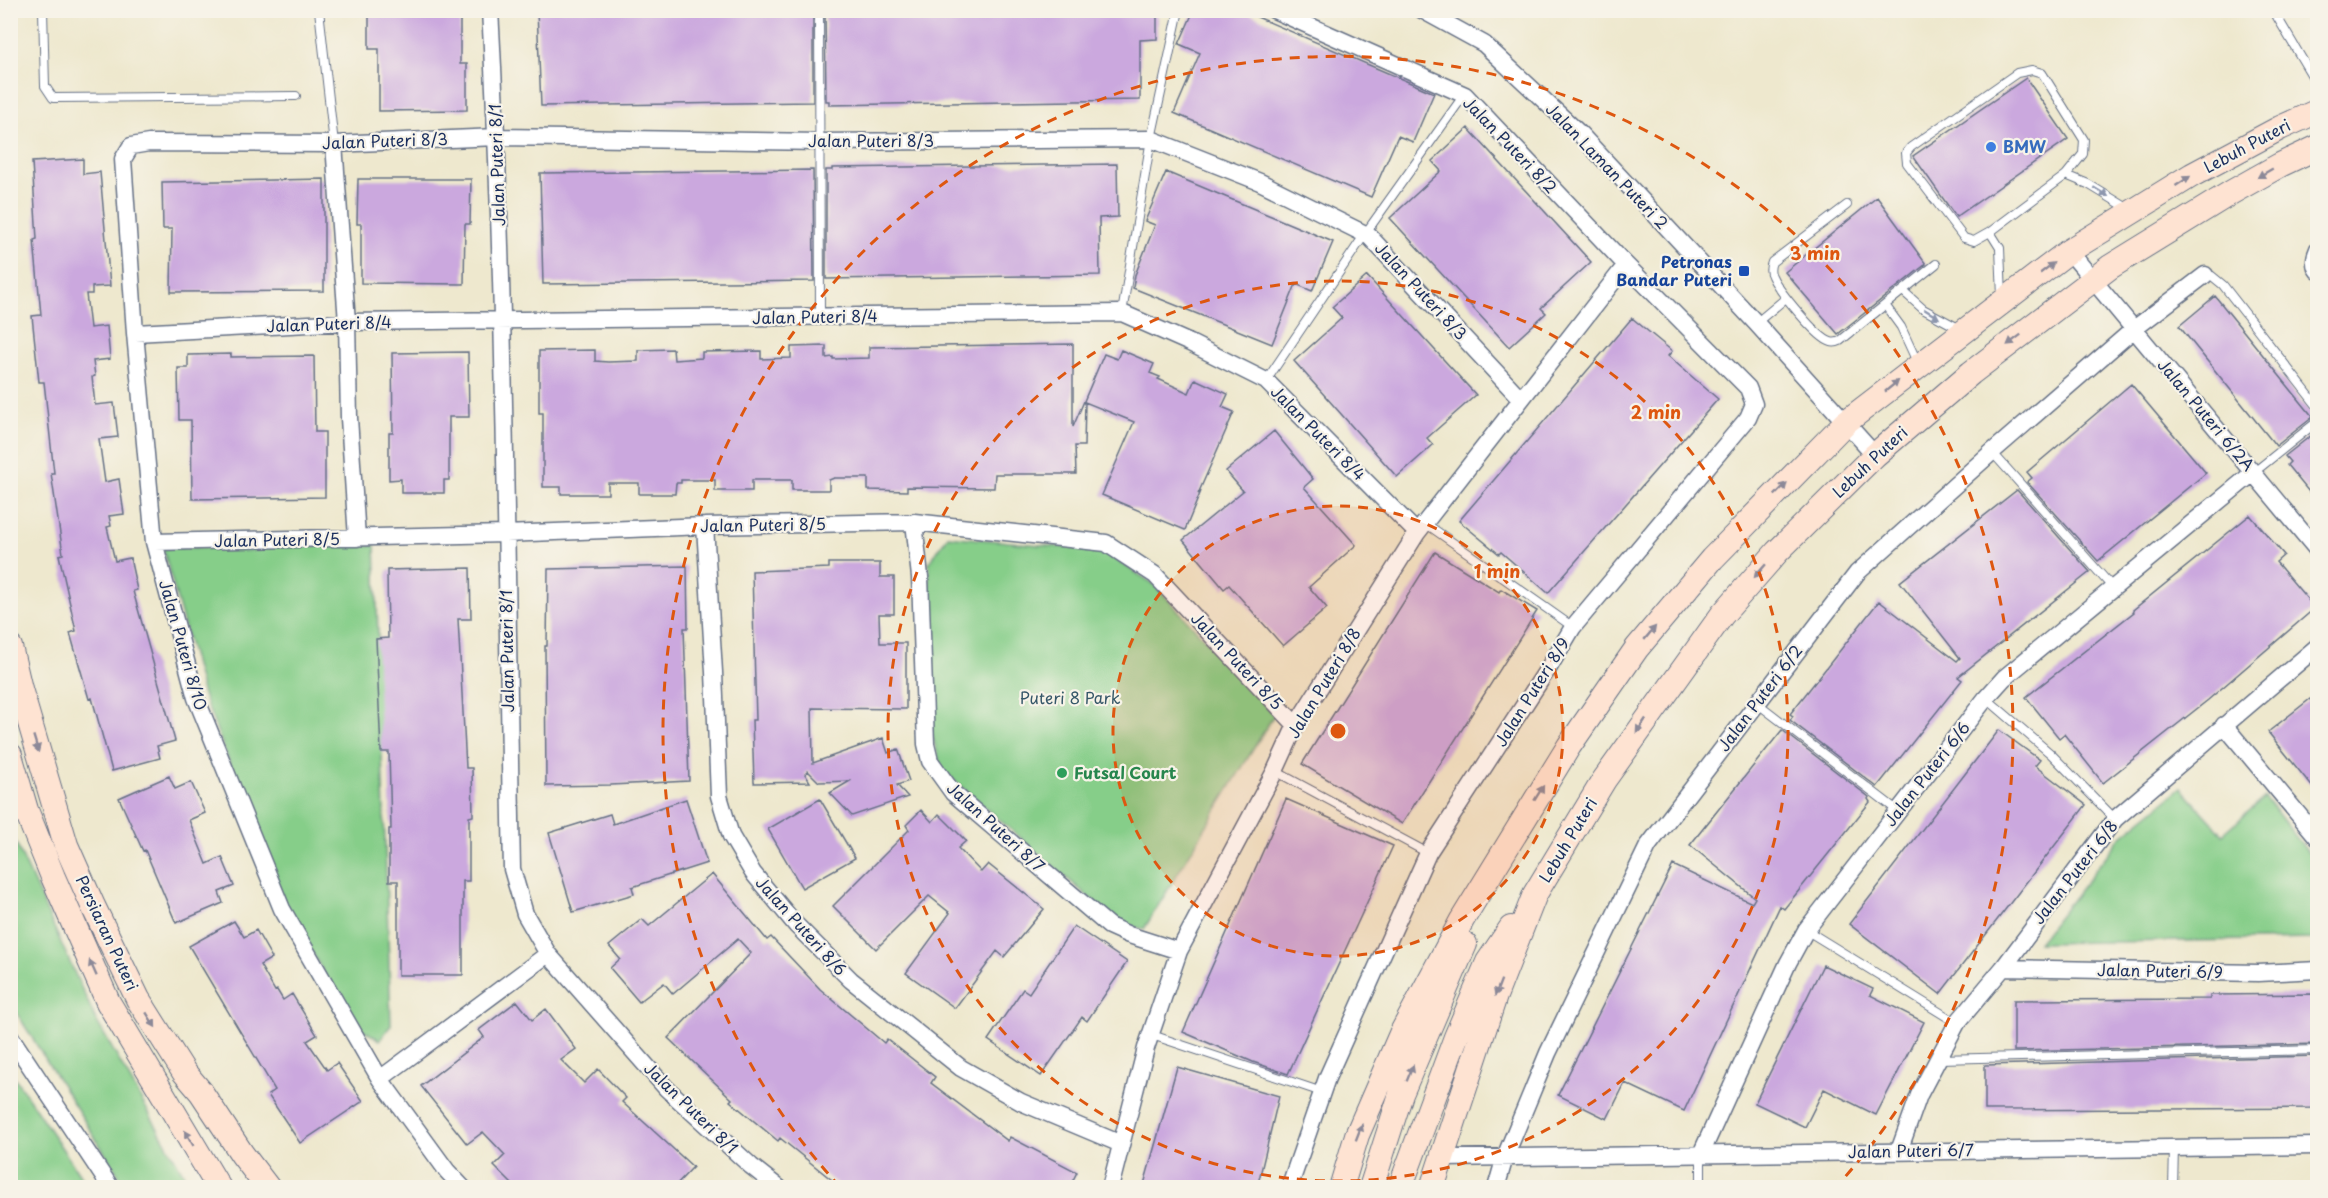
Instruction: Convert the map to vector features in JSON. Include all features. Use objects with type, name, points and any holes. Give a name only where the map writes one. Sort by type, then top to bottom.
[{"type":"main road","name":"Lebuh Puteri","points":[[1341,1188],[1358,1136],[1401,1034],[1462,920],[1515,830],[1569,746],[1637,648],[1712,560],[1846,422],[2070,251],[2192,175],[2314,110]]},
{"type":"main road","name":"Lebuh Puteri","points":[[1400,1188],[1456,1036],[1488,962],[1534,894],[1604,780],[1722,615],[1777,552],[1875,455],[1971,373],[2094,279],[2232,192],[2318,147]]},
{"type":"main road","name":"Persiaran Puteri","points":[[10,647],[60,824],[93,906],[138,999],[184,1072],[201,1092],[242,1154],[268,1188]]},
{"type":"main road","name":"Persiaran Puteri","points":[[10,755],[26,810],[53,878],[108,1002],[219,1188]]},
{"type":"main road","name":"Lebuh Puteri","points":[[1371,1188],[1401,1094],[1515,830]]},
{"type":"main road","name":"Lebuh Puteri","points":[[1432,1188],[1495,996],[1534,894]]},
{"type":"street","name":"Jalan Puteri 8/1","points":[[490,10],[503,321],[512,869],[525,914],[548,954],[666,1088],[751,1166],[779,1188]]},
{"type":"street","name":"Jalan Puteri 8/2","points":[[1274,10],[1464,95],[1626,265]]},
{"type":"street","name":"Jalan Laman Puteri 2","points":[[1422,10],[1484,44],[1580,134],[1875,455]]},
{"type":"street","name":"Jalan Puteri 8/3","points":[[131,146],[149,143],[334,144],[497,137],[820,142],[1151,140],[1260,182],[1365,234],[1520,398]]},
{"type":"street","points":[[334,144],[347,322],[349,418],[357,538]]},
{"type":"street","name":"Jalan Puteri 8/10","points":[[131,146],[123,159],[135,333],[154,542],[196,699],[282,909],[380,1079],[447,1171],[463,1188]]},
{"type":"street","points":[[2318,249],[2315,268],[2318,271]]},
{"type":"street","name":"Jalan Puteri 6/2A","points":[[2070,251],[2318,550]]},
{"type":"street","name":"Jalan Puteri 8/8","points":[[1110,1188],[1146,1048],[1179,951],[1275,771],[1296,725],[1421,528],[1520,398],[1626,265]]},
{"type":"street","name":"Jalan Puteri 8/9","points":[[1289,1188],[1322,1092],[1428,853],[1573,627],[1748,418],[1754,404],[1748,388],[1626,265]]},
{"type":"street","name":"Jalan Puteri 6/2","points":[[1496,1188],[1505,1157],[1548,1053],[1648,846],[1857,573],[2134,329],[2205,275]]},
{"type":"street","name":"Jalan Puteri 8/4","points":[[135,333],[347,322],[1122,313],[1190,343],[1266,381],[1421,528]]},
{"type":"street","name":"Jalan Puteri 6/6","points":[[1701,1154],[1788,963],[1806,930],[1986,698],[2004,678],[2253,473]]},
{"type":"street","name":"Jalan Puteri 8/5","points":[[154,542],[914,522],[1106,543],[1155,575],[1296,725]]},
{"type":"street","name":"Jalan Puteri 8/7","points":[[914,522],[920,577],[926,744],[930,760],[953,793],[1109,926],[1179,951]]},
{"type":"street","name":"Jalan Puteri 8/6","points":[[705,526],[714,672],[718,796],[731,836],[753,873],[796,925],[851,980],[961,1068],[1021,1102],[1121,1144]]},
{"type":"street","name":"Jalan Puteri 6/8","points":[[1899,1151],[1919,1095],[1957,1023],[2003,968],[2115,819],[2318,646]]},
{"type":"street","points":[[2224,725],[2318,838]]},
{"type":"street","points":[[380,1079],[548,954]]},
{"type":"street","name":"Jalan Puteri 6/9","points":[[2003,968],[2258,973],[2318,970]]},
{"type":"street","points":[[10,1036],[111,1188]]},
{"type":"street","name":"Jalan Puteri 6/7","points":[[1442,1158],[2318,1146]]},
{"type":"lane","points":[[43,10],[45,86],[54,98],[296,96]]},
{"type":"lane","points":[[318,10],[334,144]]},
{"type":"lane","points":[[819,10],[820,317]]},
{"type":"lane","points":[[1122,313],[1151,140],[1179,10]]},
{"type":"lane","points":[[2273,10],[2318,86]]},
{"type":"lane","points":[[2031,70],[2042,73],[2084,140],[2083,154],[2066,175],[1990,232],[1974,241],[1964,238],[1907,163],[1906,153],[1911,147],[2017,73],[2031,70]]},
{"type":"lane","points":[[1266,381],[1365,234],[1464,95]]},
{"type":"lane","points":[[2066,175],[2088,184],[2134,212]]},
{"type":"lane","points":[[1846,205],[1772,262],[1770,269],[1771,275],[1786,298],[1821,336],[1832,343],[1840,341],[1936,264]]},
{"type":"lane","points":[[1990,232],[2000,248],[2002,303]]},
{"type":"lane","points":[[2205,275],[2212,276],[2223,285],[2318,407]]},
{"type":"lane","points":[[1903,291],[1923,309],[1964,332]]},
{"type":"lane","points":[[1756,323],[1786,298]]},
{"type":"lane","points":[[1886,305],[1905,335],[1918,365]]},
{"type":"lane","points":[[2253,473],[2318,421]]},
{"type":"lane","points":[[1992,452],[2113,588]]},
{"type":"lane","points":[[1421,528],[1573,627]]},
{"type":"lane","points":[[1986,698],[2051,754],[2115,819]]},
{"type":"lane","points":[[1757,703],[1898,811]]},
{"type":"lane","points":[[1275,771],[1428,853]]},
{"type":"lane","points":[[1806,930],[1957,1023]]},
{"type":"lane","points":[[1152,1035],[1322,1092]]},
{"type":"lane","points":[[1939,1059],[2318,1050]]},
{"type":"lane","points":[[2173,1188],[2174,1148]]},
{"type":"lane","points":[[1701,1154],[1701,1188]]},
{"type":"green space","name":"Puteri 8 Park","points":[[948,536],[1102,551],[1154,584],[1274,715],[1144,929],[1121,925],[942,770],[932,735],[929,563]]},
{"type":"green space","points":[[375,545],[391,1025],[380,1040],[353,1024],[285,905],[203,695],[163,548]]},
{"type":"green space","points":[[2181,788],[2223,834],[2265,797],[2317,864],[2317,939],[2038,943],[2121,837]]},
{"type":"green space","points":[[10,830],[96,1020],[191,1187],[126,1187],[11,1004]]},
{"type":"green space","points":[[11,1072],[88,1187],[11,1187]]},
{"type":"building","points":[[369,10],[460,10],[460,64],[467,64],[467,110],[379,111],[379,49],[369,49]]},
{"type":"building","points":[[537,10],[813,10],[813,102],[541,106]]},
{"type":"building","points":[[825,10],[1157,10],[1157,39],[1140,40],[1140,100],[829,105],[829,101],[826,101]]},
{"type":"building","points":[[1194,10],[1241,10],[1434,93],[1413,142],[1398,136],[1371,197],[1174,113],[1200,53],[1179,44]]},
{"type":"building","name":"BMW","points":[[2026,78],[2068,139],[1956,217],[1913,156]]},
{"type":"building","points":[[1468,128],[1591,262],[1541,308],[1546,313],[1509,347],[1390,218],[1441,171],[1432,161]]},
{"type":"building","points":[[83,159],[83,174],[100,172],[110,286],[92,287],[92,294],[86,294],[90,328],[107,326],[110,359],[93,361],[95,405],[114,403],[118,437],[99,439],[105,482],[119,479],[124,514],[109,516],[111,526],[107,527],[115,561],[130,558],[137,590],[133,591],[175,741],[157,746],[160,758],[112,771],[92,698],[89,699],[70,633],[76,631],[59,555],[63,554],[51,473],[54,473],[44,382],[39,382],[32,316],[41,315],[34,240],[37,239],[32,162]]},
{"type":"building","points":[[1117,164],[1118,217],[1099,218],[1100,275],[826,279],[826,170],[832,170],[832,168]]},
{"type":"building","points":[[813,170],[814,281],[543,284],[540,173]]},
{"type":"building","points":[[1166,172],[1333,242],[1312,291],[1296,284],[1272,344],[1133,288],[1135,275],[1155,225],[1145,221]]},
{"type":"building","points":[[324,179],[324,291],[171,292],[172,229],[163,229],[162,182]]},
{"type":"building","points":[[358,179],[471,179],[470,224],[465,224],[464,284],[361,283],[361,224],[357,224]]},
{"type":"building","points":[[1877,197],[1926,264],[1838,334],[1785,272]]},
{"type":"building","points":[[1367,276],[1476,395],[1427,438],[1433,445],[1397,477],[1294,361],[1342,318],[1332,307]]},
{"type":"building","points":[[2215,296],[2313,417],[2276,446],[2179,326]]},
{"type":"building","points":[[1632,318],[1672,351],[1668,356],[1718,399],[1548,593],[1501,552],[1499,554],[1459,521]]},
{"type":"building","points":[[1073,344],[1073,427],[1104,354],[1117,359],[1121,350],[1154,364],[1150,373],[1189,393],[1195,379],[1228,394],[1222,407],[1234,412],[1198,494],[1201,491],[1185,530],[1102,495],[1134,422],[1085,402],[1084,446],[1075,446],[1076,474],[995,474],[994,488],[907,487],[907,491],[868,490],[868,478],[834,478],[829,480],[829,490],[792,490],[792,480],[752,480],[752,491],[715,491],[715,480],[681,480],[681,483],[676,483],[675,494],[639,494],[639,483],[608,483],[608,494],[561,494],[561,487],[543,487],[543,413],[539,413],[539,351],[595,350],[595,361],[608,362],[638,361],[638,350],[673,349],[674,360],[702,358],[702,352],[761,351],[761,359],[791,358],[791,347],[826,346],[826,358],[833,357],[833,359],[869,358],[869,347]]},
{"type":"building","points":[[468,352],[469,417],[449,417],[449,480],[444,480],[444,493],[401,493],[401,479],[389,480],[389,433],[393,433],[392,353]]},
{"type":"building","points":[[231,354],[231,357],[314,356],[315,432],[325,432],[325,497],[192,499],[191,420],[179,420],[178,368],[188,368],[188,355]]},
{"type":"building","points":[[2131,384],[2206,473],[2098,561],[2027,482],[2032,478],[2027,472]]},
{"type":"building","points":[[2318,430],[2318,503],[2287,465],[2290,462],[2285,456]]},
{"type":"building","points":[[1274,431],[1313,479],[1304,487],[1356,545],[1309,587],[1327,608],[1283,646],[1229,585],[1224,589],[1183,540],[1243,491],[1226,471]]},
{"type":"building","points":[[2017,490],[2090,572],[1958,677],[1962,680],[1877,787],[1790,720],[1793,716],[1790,714],[1879,601],[1957,661],[1960,658],[1900,582]]},
{"type":"building","points":[[2250,515],[2284,555],[2276,562],[2315,608],[2208,700],[2103,783],[2064,734],[2059,738],[2026,697],[2134,612],[2133,610]]},
{"type":"building","points":[[1435,552],[1499,592],[1501,589],[1537,611],[1402,824],[1302,764]]},
{"type":"building","points":[[829,563],[880,563],[880,577],[894,577],[894,614],[879,614],[880,643],[906,643],[906,709],[812,708],[813,763],[883,738],[888,753],[898,749],[909,781],[897,785],[908,797],[852,816],[830,793],[850,781],[819,782],[808,771],[805,774],[810,782],[754,783],[752,720],[756,720],[752,571],[829,568]]},
{"type":"building","points":[[687,566],[688,628],[684,628],[689,781],[546,786],[545,646],[547,646],[548,569]]},
{"type":"building","points":[[470,568],[471,619],[458,619],[466,768],[472,768],[473,816],[469,817],[469,881],[463,881],[463,975],[398,975],[398,881],[389,881],[389,829],[391,829],[389,752],[381,752],[376,639],[388,638],[387,570]]},
{"type":"building","points":[[2310,699],[2318,708],[2318,794],[2268,732]]},
{"type":"building","points":[[1782,730],[1869,797],[1870,802],[1784,909],[1780,906],[1684,1111],[1625,1083],[1607,1119],[1558,1095],[1673,865],[1752,903],[1755,898],[1690,845]]},
{"type":"building","points":[[1999,730],[2040,760],[2035,766],[2086,805],[1940,994],[1849,924]]},
{"type":"building","points":[[169,776],[175,789],[191,782],[205,813],[189,820],[207,864],[222,857],[234,886],[219,892],[223,903],[176,923],[145,850],[143,851],[119,798]]},
{"type":"building","points":[[686,799],[707,863],[632,887],[634,894],[573,912],[549,833],[610,814],[613,824]]},
{"type":"building","points":[[820,799],[855,858],[802,888],[768,829]]},
{"type":"building","points":[[1286,799],[1393,846],[1288,1074],[1253,1062],[1183,1032]]},
{"type":"building","points":[[921,810],[932,822],[939,814],[966,841],[958,848],[981,872],[988,864],[1044,909],[1004,957],[997,951],[955,1008],[906,973],[950,913],[929,896],[876,949],[833,906],[909,830],[906,825]]},
{"type":"building","points":[[712,874],[767,940],[771,937],[820,989],[884,1043],[887,1039],[935,1077],[931,1083],[1008,1141],[1010,1137],[1077,1172],[1069,1188],[842,1188],[780,1138],[778,1141],[730,1101],[732,1099],[668,1038],[751,953],[738,939],[673,994],[664,983],[639,1002],[610,968],[620,959],[609,946],[642,919],[649,926]]},
{"type":"building","points":[[234,921],[244,937],[256,930],[272,958],[260,965],[275,991],[277,990],[283,1000],[292,994],[317,1035],[307,1041],[327,1070],[337,1063],[363,1101],[300,1143],[268,1095],[275,1090],[189,946]]},
{"type":"building","points":[[1074,926],[1127,962],[1087,1021],[1082,1017],[1041,1076],[988,1040],[1023,989],[1029,993]]},
{"type":"building","points":[[1823,965],[1873,989],[1870,995],[1924,1022],[1876,1115],[1824,1089],[1805,1127],[1755,1103]]},
{"type":"building","points":[[2318,994],[2318,1044],[2014,1051],[2014,1000],[2210,999],[2210,995]]},
{"type":"building","points":[[517,1001],[532,1020],[546,1009],[576,1049],[561,1060],[584,1083],[598,1069],[626,1098],[622,1102],[693,1167],[673,1188],[516,1188],[494,1166],[505,1155],[483,1132],[467,1144],[421,1086],[484,1037],[479,1030]]},
{"type":"building","points":[[2318,1056],[2318,1108],[1985,1110],[1985,1065]]},
{"type":"building","points":[[1177,1067],[1279,1096],[1257,1188],[1143,1188]]},
{"type":"place","name":"BMW","points":[[1991,147]]},
{"type":"place","name":"Petronas Bandar Puteri","points":[[1744,271]]},
{"type":"place","name":"Futsal Court","points":[[1062,773]]}]
